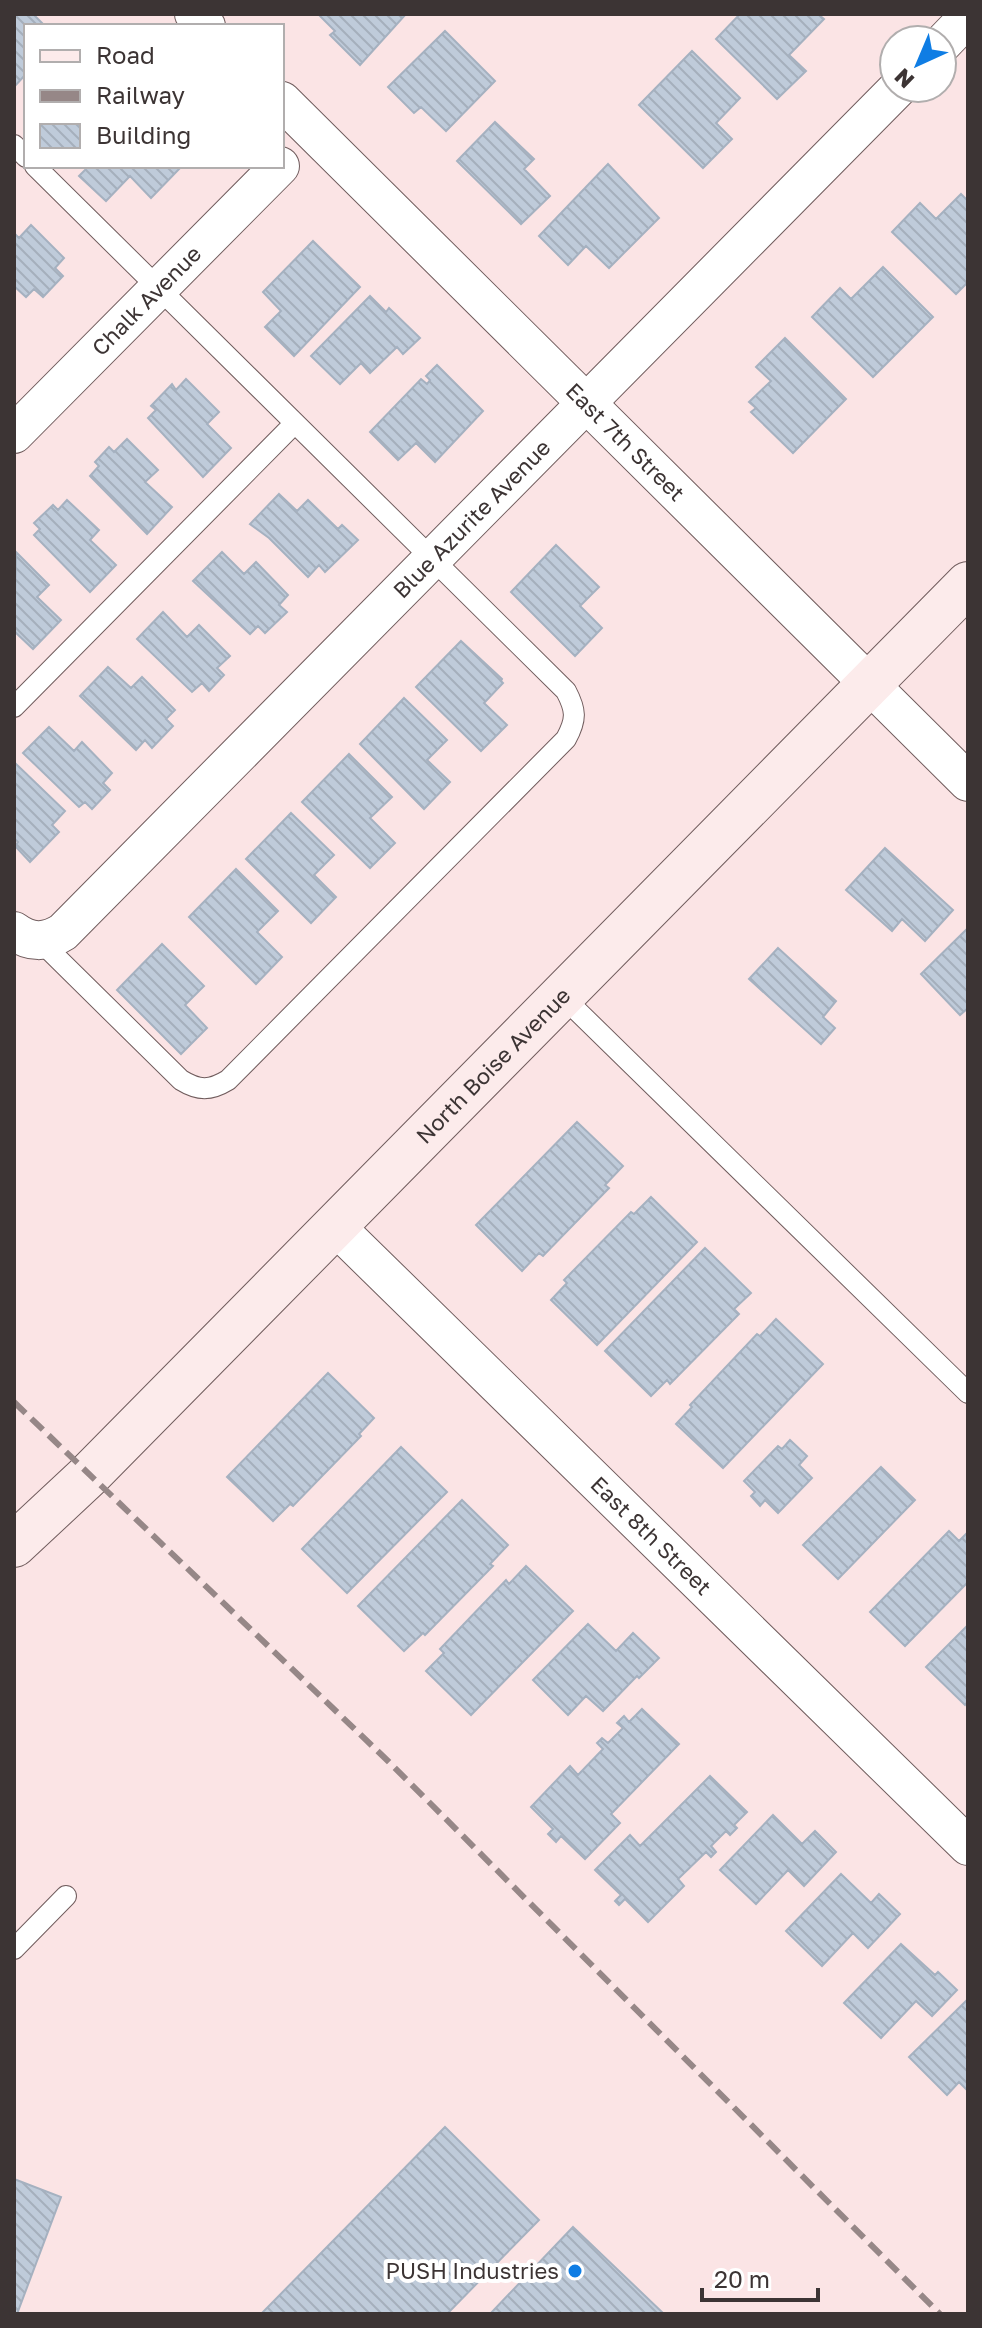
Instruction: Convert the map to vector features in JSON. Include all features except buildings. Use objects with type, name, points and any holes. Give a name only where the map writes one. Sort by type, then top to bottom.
[{"type":"street","name":"East 7th Street","points":[[284,103],[968,782]]},
{"type":"street","name":"Blue Azurite Avenue","points":[[27,936],[53,939],[63,932],[882,104]]},
{"type":"street","name":"Chalk Avenue","points":[[284,162],[313,132]]},
{"type":"street","name":"Chalk Avenue","points":[[14,434],[278,168]]},
{"type":"street","name":"North Boise Avenue","points":[[14,1545],[89,1475],[968,584]]},
{"type":"street","name":"East 8th Street","points":[[334,1225],[968,1846]]},
{"type":"lane","points":[[27,936],[181,1080],[196,1089],[214,1089],[228,1080],[566,739],[575,723],[576,709],[566,691],[34,168]]},
{"type":"lane","points":[[14,707],[295,423]]},
{"type":"lane","points":[[561,995],[968,1393]]},
{"type":"lane","points":[[14,1949],[66,1896]]},
{"type":"railway","points":[[14,1402],[389,1762],[940,2314]]},
{"type":"place","name":"PUSH Industries","points":[[575,2271]]}]
